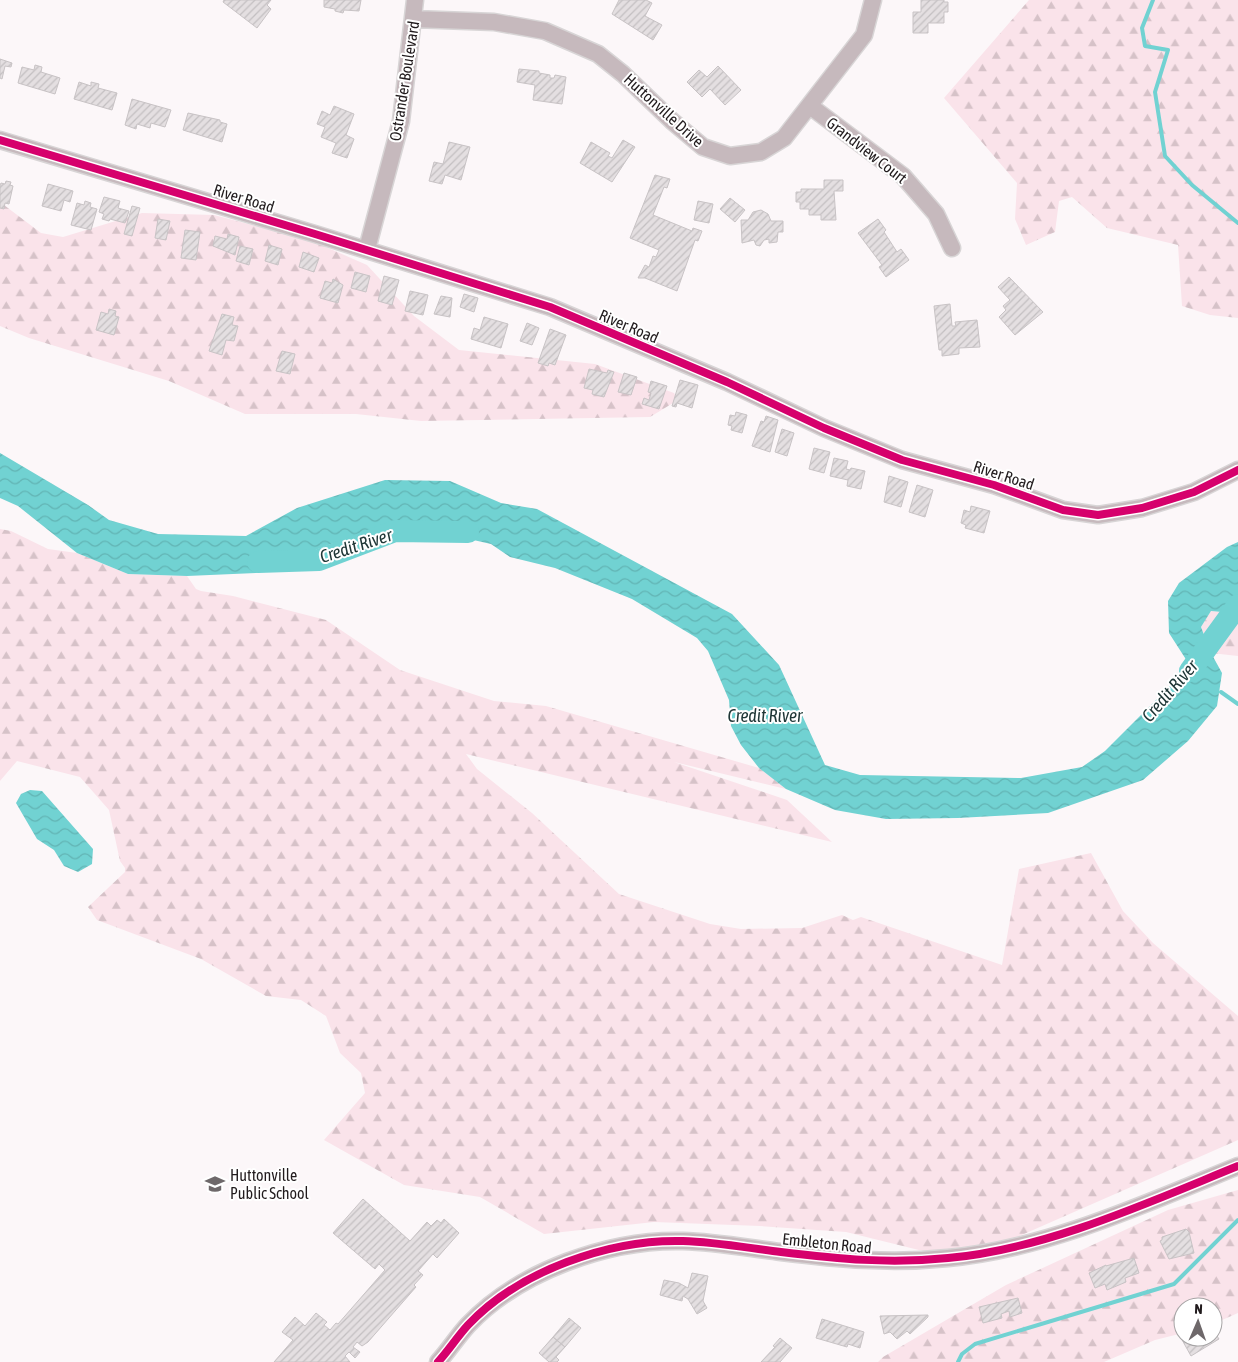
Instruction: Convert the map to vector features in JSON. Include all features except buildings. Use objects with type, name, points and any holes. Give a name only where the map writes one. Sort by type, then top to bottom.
[{"type":"street","name":"Ostrander Boulevard","points":[[366,250],[401,121],[416,0]]},
{"type":"street","name":"Huttonville Drive","points":[[414,18],[494,22],[545,31],[598,54],[624,74],[672,122],[703,147],[730,156],[761,152],[784,138],[864,35],[873,0]]},
{"type":"street","name":"Grandview Court","points":[[810,106],[902,176],[936,214],[952,248]]},
{"type":"street","name":"River Road","points":[[0,140],[550,307],[727,382],[824,428],[902,460],[994,485],[1063,510],[1098,515],[1142,508],[1194,492],[1238,470]]},
{"type":"street","name":"Embleton Road","points":[[438,1362],[468,1325],[500,1298],[564,1262],[596,1252],[644,1243],[682,1241],[865,1261],[890,1262],[950,1258],[988,1253],[1048,1238],[1147,1203],[1238,1166]]},
{"type":"green space","points":[[1029,0],[1238,0],[1238,318],[1210,315],[1182,306],[1178,245],[1107,228],[1072,197],[1059,201],[1055,232],[1026,245],[1015,219],[1017,183],[944,98]]},
{"type":"green space","points":[[0,202],[41,233],[63,237],[142,213],[214,215],[310,240],[367,265],[414,316],[459,350],[595,364],[674,393],[678,400],[650,417],[421,421],[356,414],[245,414],[169,381],[29,338],[0,326]]},
{"type":"green space","points":[[0,529],[11,531],[48,549],[77,553],[128,574],[187,576],[196,589],[201,591],[233,596],[326,620],[400,670],[494,701],[546,706],[759,768],[786,789],[674,762],[787,800],[832,842],[466,754],[477,769],[532,813],[619,894],[710,924],[741,929],[802,928],[842,915],[853,920],[861,917],[1002,965],[1019,869],[1091,853],[1123,911],[1153,943],[1238,1016],[1238,1140],[1008,1241],[931,1253],[846,1232],[760,1226],[654,1222],[544,1234],[480,1197],[404,1185],[324,1140],[365,1093],[361,1073],[340,1053],[326,1016],[301,1000],[266,996],[201,959],[97,920],[88,907],[125,872],[125,868],[120,861],[109,810],[80,777],[17,761],[0,781]]},
{"type":"green space","points":[[1238,603],[1238,656],[1211,653],[1201,627],[1211,611],[1222,612]]},
{"type":"green space","points":[[1238,1190],[1238,1313],[1223,1320],[1223,1297],[1173,1297],[1173,1336],[1155,1340],[1104,1362],[878,1362],[883,1357],[1006,1285],[1168,1210]]},
{"type":"water","name":"Credit River","points":[[0,453],[88,505],[109,520],[158,534],[246,536],[297,508],[385,480],[450,481],[501,503],[537,509],[732,614],[779,665],[825,765],[860,775],[1021,778],[1082,767],[1105,751],[1184,672],[1187,661],[1169,633],[1168,601],[1179,583],[1227,547],[1238,542],[1238,603],[1222,612],[1211,611],[1201,627],[1211,653],[1222,673],[1217,706],[1188,741],[1143,780],[1048,813],[958,818],[886,819],[835,810],[786,789],[759,768],[741,745],[731,726],[729,700],[708,651],[697,638],[632,599],[555,568],[510,557],[491,544],[416,527],[331,544],[256,573],[187,576],[128,574],[77,553],[18,506],[0,498]]},
{"type":"water","points":[[30,790],[42,791],[93,849],[92,864],[78,872],[64,866],[54,850],[37,839],[16,803],[21,794]]},
{"type":"waterway","points":[[1153,0],[1142,28],[1145,46],[1168,50],[1155,92],[1165,156],[1192,185],[1238,223]]},
{"type":"waterway","name":"Credit River","points":[[258,562],[319,560],[395,531],[468,532]]},
{"type":"waterway","name":"Credit River","points":[[1190,671],[1238,605]]},
{"type":"waterway","points":[[1221,692],[1238,704]]},
{"type":"waterway","points":[[958,1362],[962,1354],[975,1344],[1174,1284],[1238,1220]]},
{"type":"cycle path","points":[[0,140],[315,234],[550,307],[727,382],[824,428],[902,460],[994,485],[1063,510],[1098,515],[1142,508],[1194,492],[1238,470]]},
{"type":"cycle path","points":[[438,1362],[468,1325],[489,1306],[513,1289],[539,1274],[596,1252],[655,1242],[683,1241],[864,1260],[905,1261],[948,1258],[985,1253],[1059,1235],[1096,1223],[1238,1166]]},
{"type":"place","name":"Huttonville Public School","points":[[215,1184]]}]
